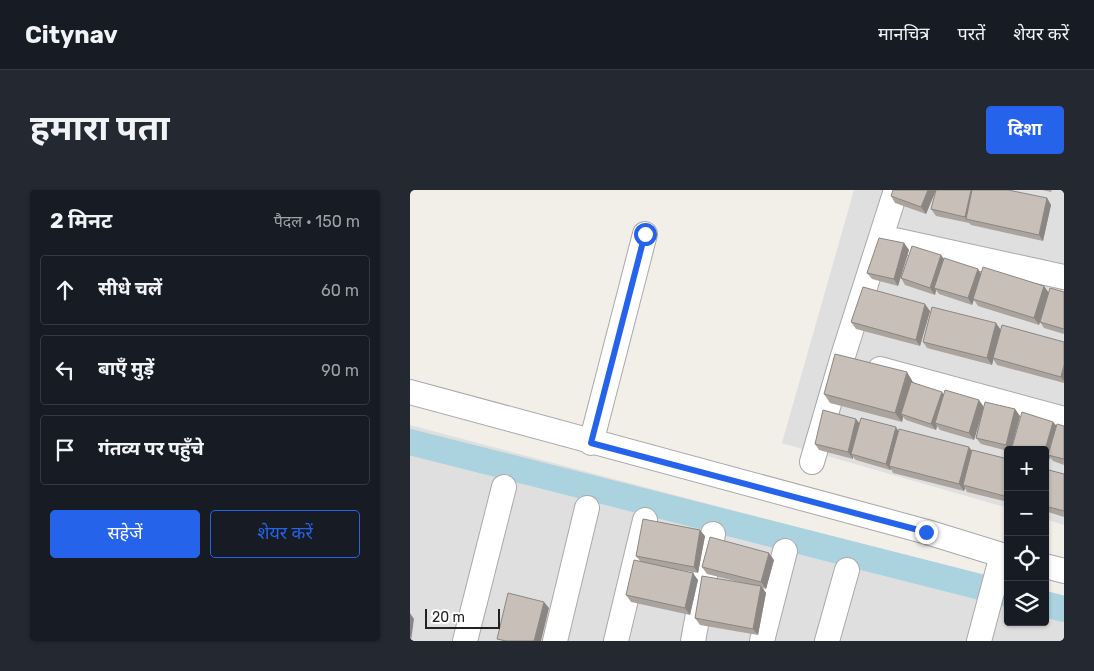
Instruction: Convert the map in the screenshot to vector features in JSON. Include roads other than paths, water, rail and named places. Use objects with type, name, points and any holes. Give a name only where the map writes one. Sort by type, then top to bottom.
[{"type":"street","points":[[812,462],[842,359],[896,190]]},
{"type":"street","points":[[591,443],[645,234]]},
{"type":"street","points":[[881,237],[1064,277]]},
{"type":"street","points":[[842,359],[1064,419]]},
{"type":"street","points":[[410,392],[591,443],[892,523],[1004,556]]},
{"type":"street","points":[[465,641],[504,486]]},
{"type":"street","points":[[555,641],[587,508]]},
{"type":"street","points":[[616,641],[645,520]]},
{"type":"street","points":[[693,641],[713,534]]},
{"type":"street","points":[[762,641],[785,551]]},
{"type":"street","points":[[978,641],[992,589],[1004,559]]},
{"type":"street","points":[[1049,567],[1064,571]]},
{"type":"street","points":[[827,641],[847,570]]},
{"type":"waterway","points":[[410,442],[1004,593]]},
{"type":"waterway","points":[[1049,605],[1064,609]]}]
